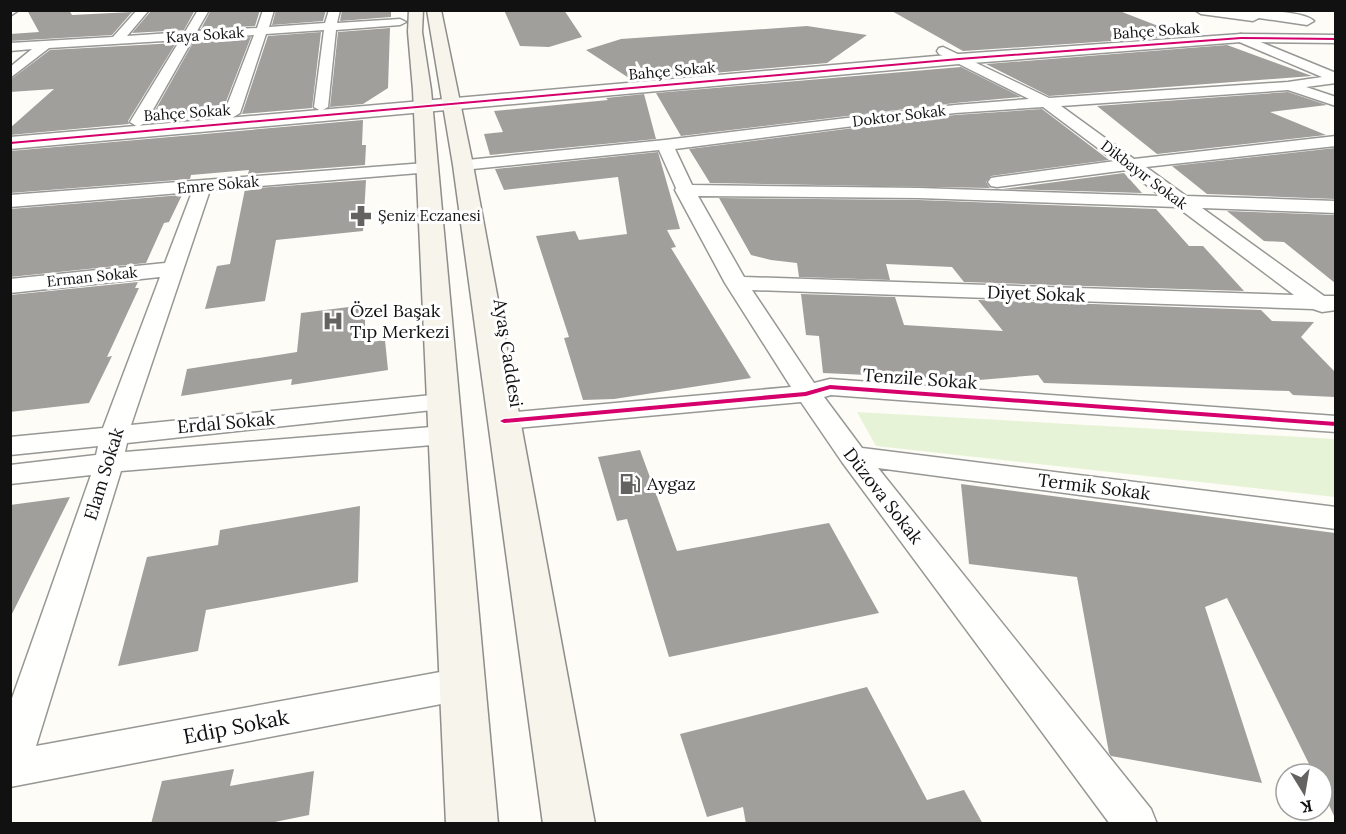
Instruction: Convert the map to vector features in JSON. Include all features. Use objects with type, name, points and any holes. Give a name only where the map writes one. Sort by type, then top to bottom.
[{"type":"main road","name":"Ayaş Caddesi","points":[[421,18],[436,100],[463,165],[569,824]]},
{"type":"main road","name":"Ayaş Caddesi","points":[[436,100],[425,168],[472,824]]},
{"type":"street","points":[[116,41],[144,10]]},
{"type":"street","points":[[138,122],[204,10]]},
{"type":"street","points":[[232,113],[269,10]]},
{"type":"street","points":[[321,106],[330,27],[335,10]]},
{"type":"street","points":[[1201,10],[1262,19],[1335,39]]},
{"type":"street","points":[[1233,10],[1328,25]]},
{"type":"street","name":"Kaya Sokak","points":[[10,47],[330,27],[421,18]]},
{"type":"street","points":[[1300,28],[1328,25]]},
{"type":"street","name":"Bahçe Sokak","points":[[10,142],[943,51],[1110,38],[1300,28]]},
{"type":"street","name":"Bahçe Sokak","points":[[10,134],[321,106],[436,100],[1241,38],[1335,39]]},
{"type":"street","name":"Doktor Sokak","points":[[1241,38],[1335,79]]},
{"type":"street","points":[[10,74],[45,45]]},
{"type":"street","name":"Dikbayır Sokak","points":[[943,51],[1047,103],[1178,201],[1330,307]]},
{"type":"street","name":"Doktor Sokak","points":[[463,165],[665,145],[955,109],[1288,86],[1335,79]]},
{"type":"street","points":[[1288,86],[1335,102]]},
{"type":"street","points":[[919,193],[1131,164],[1335,141]]},
{"type":"street","name":"Düzova Sokak","points":[[665,145],[684,190],[736,283],[806,394],[1136,824]]},
{"type":"street","name":"Emre Sokak","points":[[10,201],[425,168]]},
{"type":"street","name":"Elam Sokak","points":[[10,764],[109,463],[116,433],[203,186]]},
{"type":"street","points":[[684,190],[919,193],[1335,207]]},
{"type":"street","name":"Erman Sokak","points":[[10,286],[173,269]]},
{"type":"street","name":"Diyet Sokak","points":[[736,283],[1330,307]]},
{"type":"street","name":"Tenzile Sokak","points":[[504,420],[806,394],[830,387],[1335,424]]},
{"type":"street","name":"Erdal Sokak","points":[[10,446],[116,433],[442,402]]},
{"type":"street","points":[[10,475],[109,463],[444,435]]},
{"type":"street","name":"Termik Sokak","points":[[852,456],[1335,518]]},
{"type":"street","name":"Edip Sokak","points":[[10,769],[462,684]]},
{"type":"green space","points":[[857,412],[1335,439],[1335,497],[876,446]]},
{"type":"building","points":[[27,10],[69,10],[72,15],[132,12],[112,35],[10,41],[10,34],[39,32]]},
{"type":"building","points":[[195,10],[184,30],[132,33],[151,11]]},
{"type":"building","points":[[211,10],[260,10],[255,26],[201,29]]},
{"type":"building","points":[[276,10],[326,10],[323,21],[272,25]]},
{"type":"building","points":[[342,10],[391,10],[391,17],[340,21]]},
{"type":"building","points":[[504,10],[564,10],[582,37],[549,47],[520,46]]},
{"type":"building","points":[[890,10],[1117,10],[1184,36],[963,51]]},
{"type":"building","points":[[807,26],[867,35],[827,63],[647,79],[637,61],[635,62],[640,80],[632,80],[586,50],[621,39]]},
{"type":"building","points":[[390,28],[388,88],[363,104],[330,107],[338,32]]},
{"type":"building","points":[[321,32],[312,108],[242,114],[268,36]]},
{"type":"building","points":[[251,37],[222,112],[225,116],[148,123],[194,41]]},
{"type":"building","points":[[176,43],[128,121],[129,124],[10,135],[10,128],[54,89],[10,92],[10,80],[50,50]]},
{"type":"building","points":[[1227,45],[1312,76],[1049,96],[986,64]]},
{"type":"building","points":[[961,67],[1021,97],[681,136],[656,93]]},
{"type":"building","points":[[1288,92],[1327,105],[1270,112],[1326,135],[1157,154],[1097,106]]},
{"type":"building","points":[[644,94],[656,139],[490,155],[484,134],[503,132],[494,111],[608,100],[606,98]]},
{"type":"building","points":[[1042,109],[1109,160],[991,176],[986,182],[990,188],[710,183],[689,149],[955,115]]},
{"type":"building","points":[[363,120],[362,145],[366,145],[365,165],[248,174],[249,170],[191,175],[190,179],[10,193],[10,151]]},
{"type":"building","points":[[1335,148],[1335,199],[1207,194],[1172,166]]},
{"type":"building","points":[[658,152],[680,229],[667,230],[676,247],[671,248],[751,378],[614,399],[583,400],[564,338],[569,337],[536,236],[575,231],[579,240],[627,234],[618,177],[504,190],[495,169]]},
{"type":"building","points":[[1124,173],[1142,193],[1003,189]]},
{"type":"building","points":[[366,180],[363,231],[276,240],[265,301],[205,309],[217,266],[230,264],[245,189]]},
{"type":"building","points":[[182,195],[169,222],[164,223],[146,263],[10,277],[10,209]]},
{"type":"building","points":[[719,198],[919,200],[1156,209],[1189,246],[1203,246],[1244,291],[964,282],[952,267],[886,264],[890,280],[799,277],[797,263],[751,255]]},
{"type":"building","points":[[1227,211],[1335,215],[1335,283],[1284,242],[1264,241]]},
{"type":"building","points":[[138,282],[135,288],[139,288],[107,357],[112,356],[89,403],[10,412],[10,295]]},
{"type":"building","points":[[801,294],[895,297],[904,325],[1003,331],[978,300],[1261,310],[1272,321],[1314,322],[1301,337],[1335,372],[1335,397],[1293,395],[1289,391],[1044,383],[1038,375],[979,380],[823,373],[819,336],[806,335]]},
{"type":"building","points":[[365,305],[365,343],[385,340],[388,370],[291,385],[292,379],[181,396],[187,369],[297,352],[301,313]]},
{"type":"building","points":[[640,450],[677,551],[829,523],[879,613],[669,657],[627,519],[617,521],[598,457]]},
{"type":"building","points":[[961,484],[1335,533],[1335,818],[1334,762],[1308,762],[1227,598],[1205,607],[1262,783],[1111,756],[1077,577],[969,564]]},
{"type":"building","points":[[70,497],[10,618],[10,505]]},
{"type":"building","points":[[360,506],[358,582],[206,610],[198,651],[118,666],[147,557],[218,545],[220,530]]},
{"type":"building","points":[[867,687],[927,800],[964,790],[983,824],[746,824],[743,807],[707,817],[680,734]]},
{"type":"building","points":[[234,769],[230,786],[314,771],[309,815],[265,824],[151,824],[162,781]]},
{"type":"cycle path","points":[[10,143],[959,59],[1241,38],[1336,39]]},
{"type":"cycle path","points":[[504,421],[806,394],[830,387],[1336,424]]},
{"type":"place","name":"Şeniz Eczanesi","points":[[361,216]]},
{"type":"place","name":"Özel Başak Tıp Merkezi","points":[[333,321]]},
{"type":"place","name":"Aygaz","points":[[630,484]]}]
